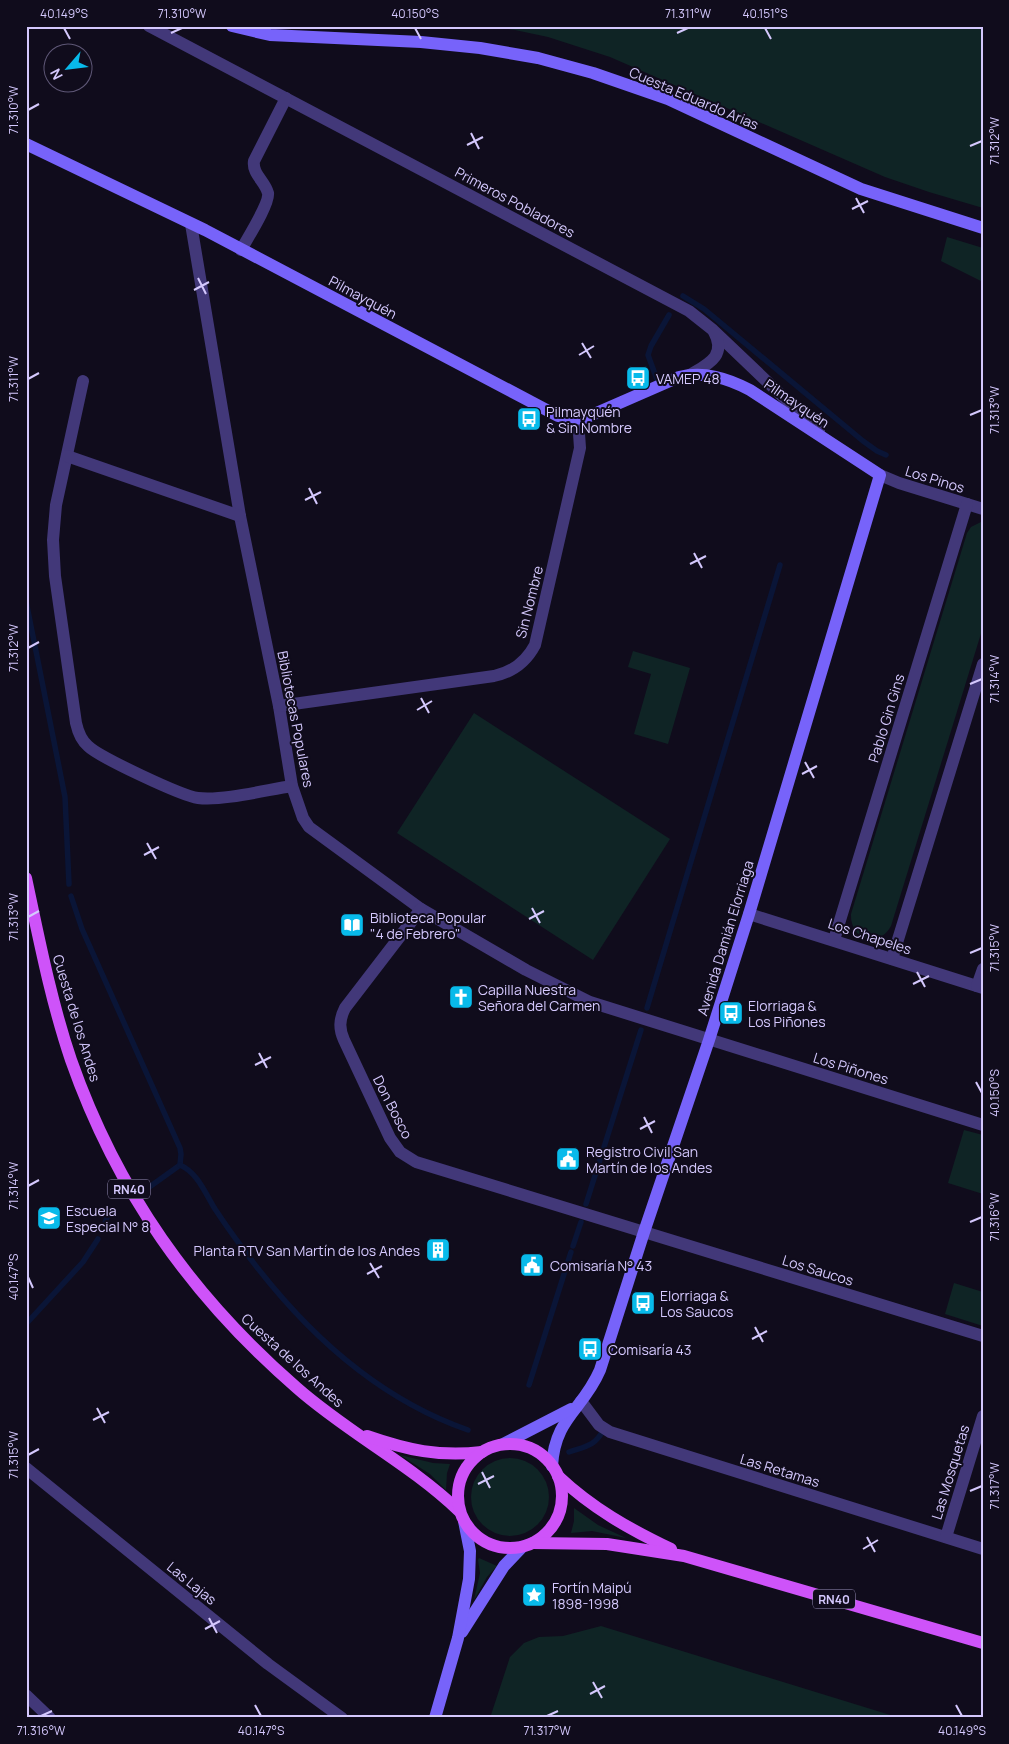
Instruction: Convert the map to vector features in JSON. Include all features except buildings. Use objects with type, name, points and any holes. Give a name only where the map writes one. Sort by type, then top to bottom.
[{"type":"main road","name":"Cuesta de los Andes","points":[[26,878],[48,977],[71,1060],[102,1137],[132,1193],[178,1263],[223,1317],[258,1353],[296,1387],[323,1410],[426,1481],[462,1516]]},
{"type":"main road","name":"Cuesta de los Andes","points":[[351,1430],[401,1447],[435,1454],[482,1452]]},
{"type":"main road","name":"RN40","points":[[684,1556],[635,1532],[602,1512],[587,1501],[555,1471],[545,1457],[525,1446],[503,1444],[482,1452],[473,1458],[461,1477],[457,1500],[462,1516],[470,1531],[478,1539],[489,1544],[511,1549],[527,1545],[607,1544],[684,1556],[983,1643]]},
{"type":"main road","points":[[527,1545],[550,1530],[558,1515],[562,1498],[555,1471]]},
{"type":"street","name":"Primeros Pobladores","points":[[149,26],[698,317],[837,448]]},
{"type":"street","name":"Cuesta Eduardo Arias","points":[[232,26],[254,32],[278,35],[420,42],[480,48],[538,58],[584,70],[668,99],[861,189],[983,228]]},
{"type":"street","points":[[241,250],[268,199],[266,188],[254,171],[254,161],[286,98]]},
{"type":"street","name":"Pilmayquén","points":[[26,144],[191,224],[558,416],[571,420],[593,415],[670,381],[690,375],[710,362],[718,354],[718,343],[713,330]]},
{"type":"street","name":"Bibliotecas Populares","points":[[191,224],[240,516],[279,706],[292,786],[303,818],[309,827],[420,909],[526,970],[590,1002],[709,1040]]},
{"type":"street","name":"Pilmayquén","points":[[690,375],[715,377],[739,384],[880,475]]},
{"type":"street","points":[[83,381],[54,522],[54,559],[76,723],[82,741],[96,752],[177,792],[196,798],[218,798],[292,786]]},
{"type":"street","name":"Sin Nombre","points":[[279,706],[494,676],[508,672],[525,660],[535,646],[580,448],[578,419]]},
{"type":"street","points":[[67,456],[240,516]]},
{"type":"street","name":"Los Pinos","points":[[880,475],[899,483],[983,509]]},
{"type":"street","name":"Avenida Damián Elorriaga","points":[[555,1471],[556,1440],[569,1415],[592,1388],[600,1370],[644,1232],[709,1040],[749,914],[880,475]]},
{"type":"street","name":"Pablo Gin Gins","points":[[834,940],[967,504]]},
{"type":"street","points":[[892,959],[983,664]]},
{"type":"street","name":"Don Bosco","points":[[420,909],[344,1008],[340,1024],[344,1040],[394,1145],[400,1152],[416,1162],[644,1232]]},
{"type":"street","name":"Los Chapeles","points":[[749,914],[980,987]]},
{"type":"street","points":[[980,987],[983,969]]},
{"type":"street","name":"Los Piñones","points":[[709,1040],[983,1125]]},
{"type":"street","name":"Los Saucos","points":[[644,1232],[983,1336]]},
{"type":"street","name":"Avenida Damián Elorriaga","points":[[503,1444],[561,1415],[581,1401]]},
{"type":"street","name":"Las Retamas","points":[[581,1401],[599,1425],[610,1432],[983,1549]]},
{"type":"street","name":"Las Mosquetas","points":[[946,1537],[983,1416]]},
{"type":"street","name":"Las Lajas","points":[[26,1468],[268,1664],[342,1718]]},
{"type":"street","points":[[436,1718],[458,1638],[469,1579],[470,1561],[462,1516]]},
{"type":"street","points":[[458,1638],[500,1573],[527,1545]]},
{"type":"street","points":[[26,1695],[50,1718]]},
{"type":"green space","points":[[488,26],[983,26],[983,208],[885,177],[610,57],[548,37]]},
{"type":"green space","points":[[947,237],[983,248],[983,282],[941,261]]},
{"type":"green space","points":[[983,521],[983,627],[891,926],[886,933],[879,937],[866,938],[855,930],[851,914],[967,533],[971,527]]},
{"type":"green space","points":[[633,651],[690,668],[668,744],[634,734],[651,674],[628,667]]},
{"type":"green space","points":[[474,713],[670,839],[593,960],[397,833]]},
{"type":"green space","points":[[964,1130],[983,1135],[983,1194],[948,1183]]},
{"type":"green space","points":[[954,1283],[983,1292],[983,1326],[945,1314]]},
{"type":"green space","points":[[400,1455],[433,1463],[450,1464],[447,1473],[446,1490],[430,1474]]},
{"type":"green space","points":[[510,1458],[525,1461],[538,1469],[546,1482],[549,1497],[546,1512],[538,1525],[525,1533],[510,1536],[495,1533],[482,1525],[474,1512],[471,1497],[474,1482],[482,1469],[495,1461]]},
{"type":"green space","points":[[574,1508],[598,1525],[626,1538],[592,1531],[571,1533],[574,1521]]},
{"type":"green space","points":[[479,1558],[497,1566],[487,1577],[474,1600],[480,1573]]},
{"type":"green space","points":[[601,1626],[900,1718],[490,1718],[510,1657],[524,1643],[539,1637],[563,1636]]},
{"type":"waterway","points":[[683,296],[704,309],[863,441],[886,455]]},
{"type":"waterway","points":[[659,385],[648,355],[651,346],[669,315]]},
{"type":"waterway","points":[[647,1008],[780,565]]},
{"type":"waterway","points":[[26,601],[65,797],[69,884]]},
{"type":"waterway","points":[[71,896],[82,929],[180,1148],[180,1165],[148,1188]]},
{"type":"waterway","points":[[586,1204],[641,1030]]},
{"type":"waterway","points":[[180,1165],[192,1173],[241,1246],[264,1276],[313,1331],[341,1356],[401,1399],[433,1416],[468,1430]]},
{"type":"waterway","points":[[105,1223],[108,1215],[113,1210]]},
{"type":"waterway","points":[[573,1246],[581,1222]]},
{"type":"waterway","points":[[26,1324],[83,1262],[98,1239]]},
{"type":"waterway","points":[[529,1385],[571,1252]]},
{"type":"waterway","points":[[569,1452],[586,1447],[594,1442],[604,1429]]},
{"type":"place","name":"VAMEP 48","points":[[638,378]]},
{"type":"place","name":"Pilmayquén & Sin Nombre","points":[[529,419]]},
{"type":"place","name":"Biblioteca Popular \"4 de Febrero\"","points":[[352,925]]},
{"type":"place","name":"Capilla Nuestra Señora del Carmen","points":[[461,997]]},
{"type":"place","name":"Elorriaga & Los Piñones","points":[[731,1013]]},
{"type":"place","name":"Registro Civil San Martín de los Andes","points":[[568,1159]]},
{"type":"place","name":"Escuela Especial N° 8","points":[[49,1218]]},
{"type":"place","name":"Planta RTV San Martín de los Andes","points":[[438,1250]]},
{"type":"place","name":"Comisaría N° 43","points":[[532,1265]]},
{"type":"place","name":"Elorriaga & Los Saucos","points":[[643,1303]]},
{"type":"place","name":"Comisaría 43","points":[[590,1349]]},
{"type":"place","name":"Fortín Maipú 1898-1998","points":[[534,1595]]}]
